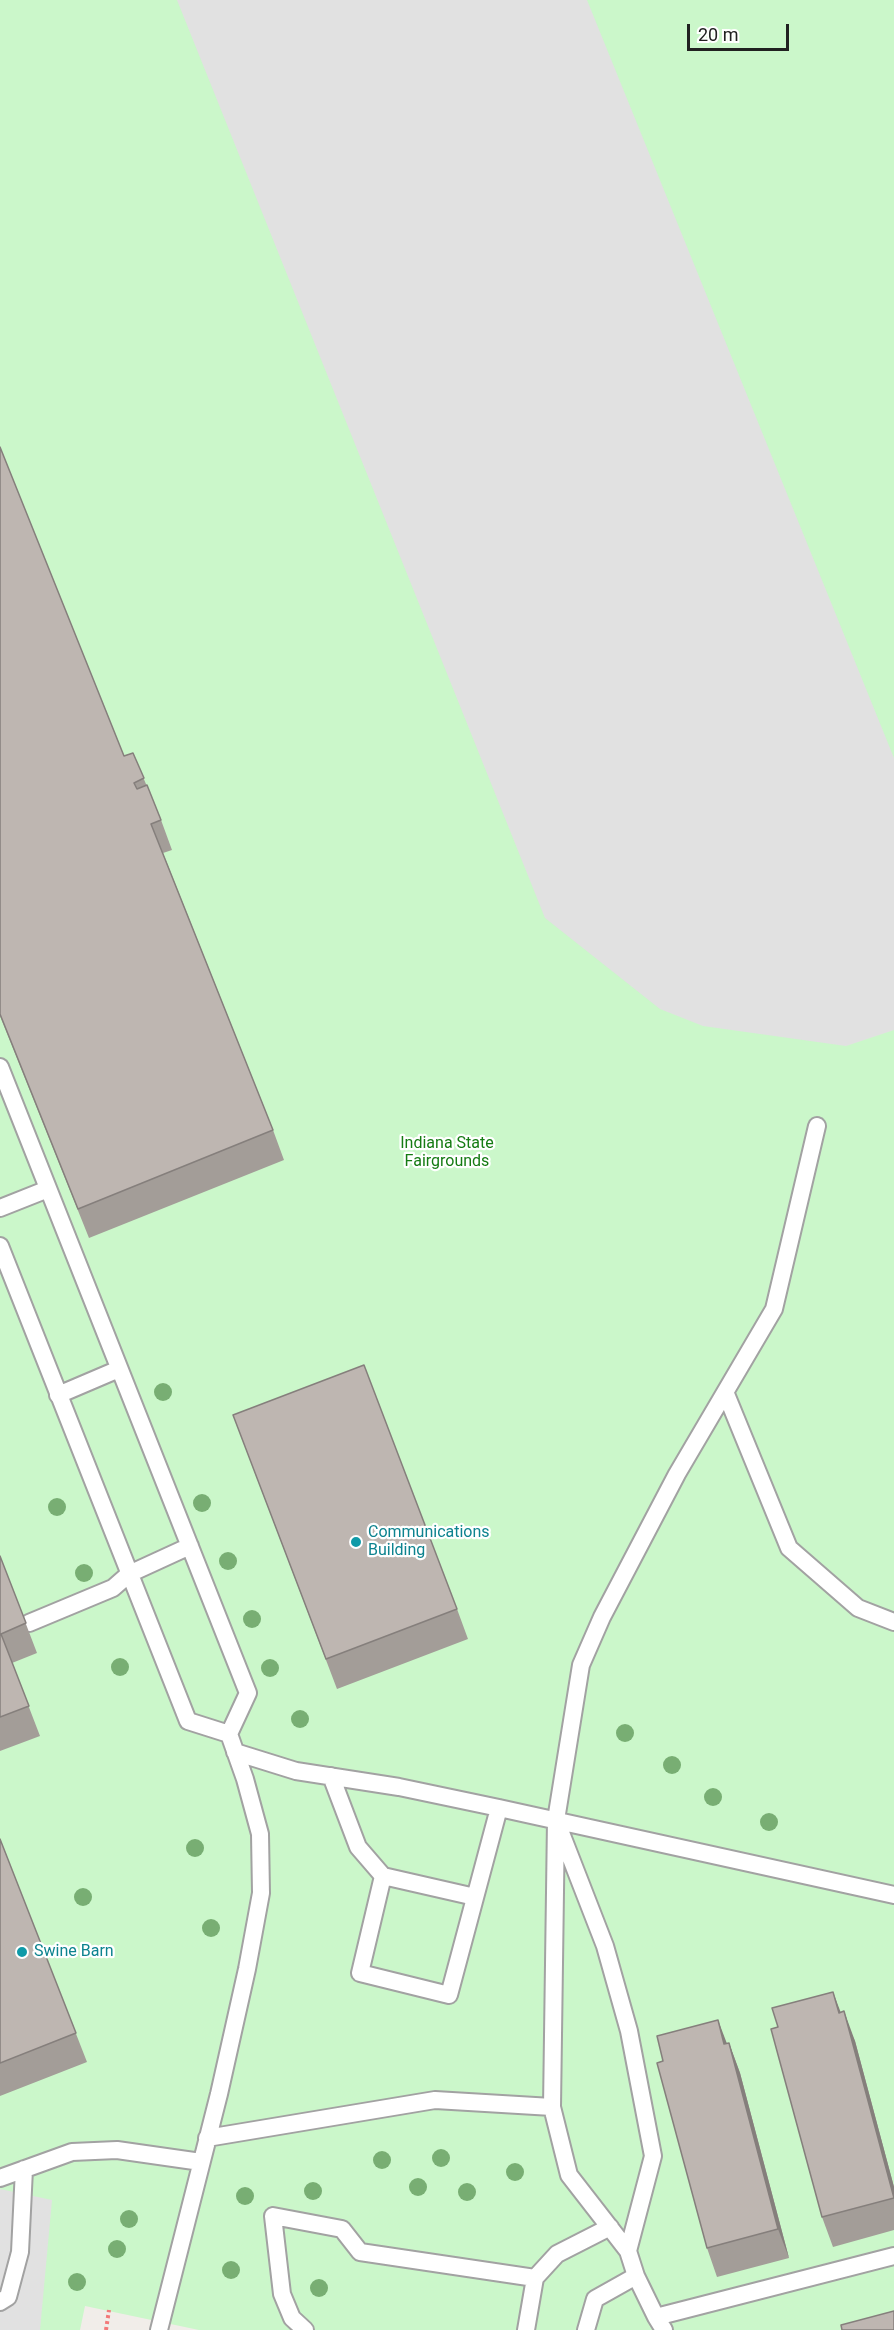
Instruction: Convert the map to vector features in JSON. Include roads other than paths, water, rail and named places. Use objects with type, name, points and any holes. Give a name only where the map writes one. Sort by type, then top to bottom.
[{"type":"lane","points":[[0,1067],[248,1693],[229,1734],[245,1779],[260,1834],[261,1893],[247,1969],[219,2094],[159,2330]]},
{"type":"lane","points":[[817,1126],[774,1309],[677,1474],[602,1617],[581,1665],[556,1820],[552,2107],[569,2175],[628,2251],[636,2276],[660,2324],[894,2256]]},
{"type":"lane","points":[[0,1208],[48,1189]]},
{"type":"lane","points":[[0,1246],[188,1721],[229,1734]]},
{"type":"lane","points":[[58,1395],[119,1369]]},
{"type":"lane","points":[[726,1394],[789,1548],[858,1608],[894,1622]]},
{"type":"lane","points":[[30,1623],[113,1588],[129,1574],[190,1546]]},
{"type":"lane","points":[[235,1752],[296,1771],[399,1787],[894,1895]]},
{"type":"lane","points":[[331,1776],[358,1847],[383,1876],[475,1897]]},
{"type":"lane","points":[[383,1876],[360,1973],[449,1995],[500,1808]]},
{"type":"lane","points":[[556,1820],[611,1967],[629,2031],[653,2156],[628,2251]]},
{"type":"lane","points":[[207,2138],[435,2100],[552,2107]]},
{"type":"lane","points":[[0,2178],[72,2152],[117,2150],[201,2162]]},
{"type":"lane","points":[[0,2302],[8,2297],[20,2252],[24,2169]]},
{"type":"lane","points":[[305,2330],[292,2318],[282,2294],[273,2216],[342,2229],[360,2252],[535,2278]]},
{"type":"lane","points":[[526,2330],[535,2278],[557,2254],[610,2227]]},
{"type":"lane","points":[[586,2330],[595,2299],[636,2276]]},
{"type":"place","name":"Communications Building","points":[[356,1542]]},
{"type":"place","name":"Swine Barn","points":[[22,1952]]},
{"type":"park label","name":"Indiana State Fairgrounds","points":[[447,1153]]}]
